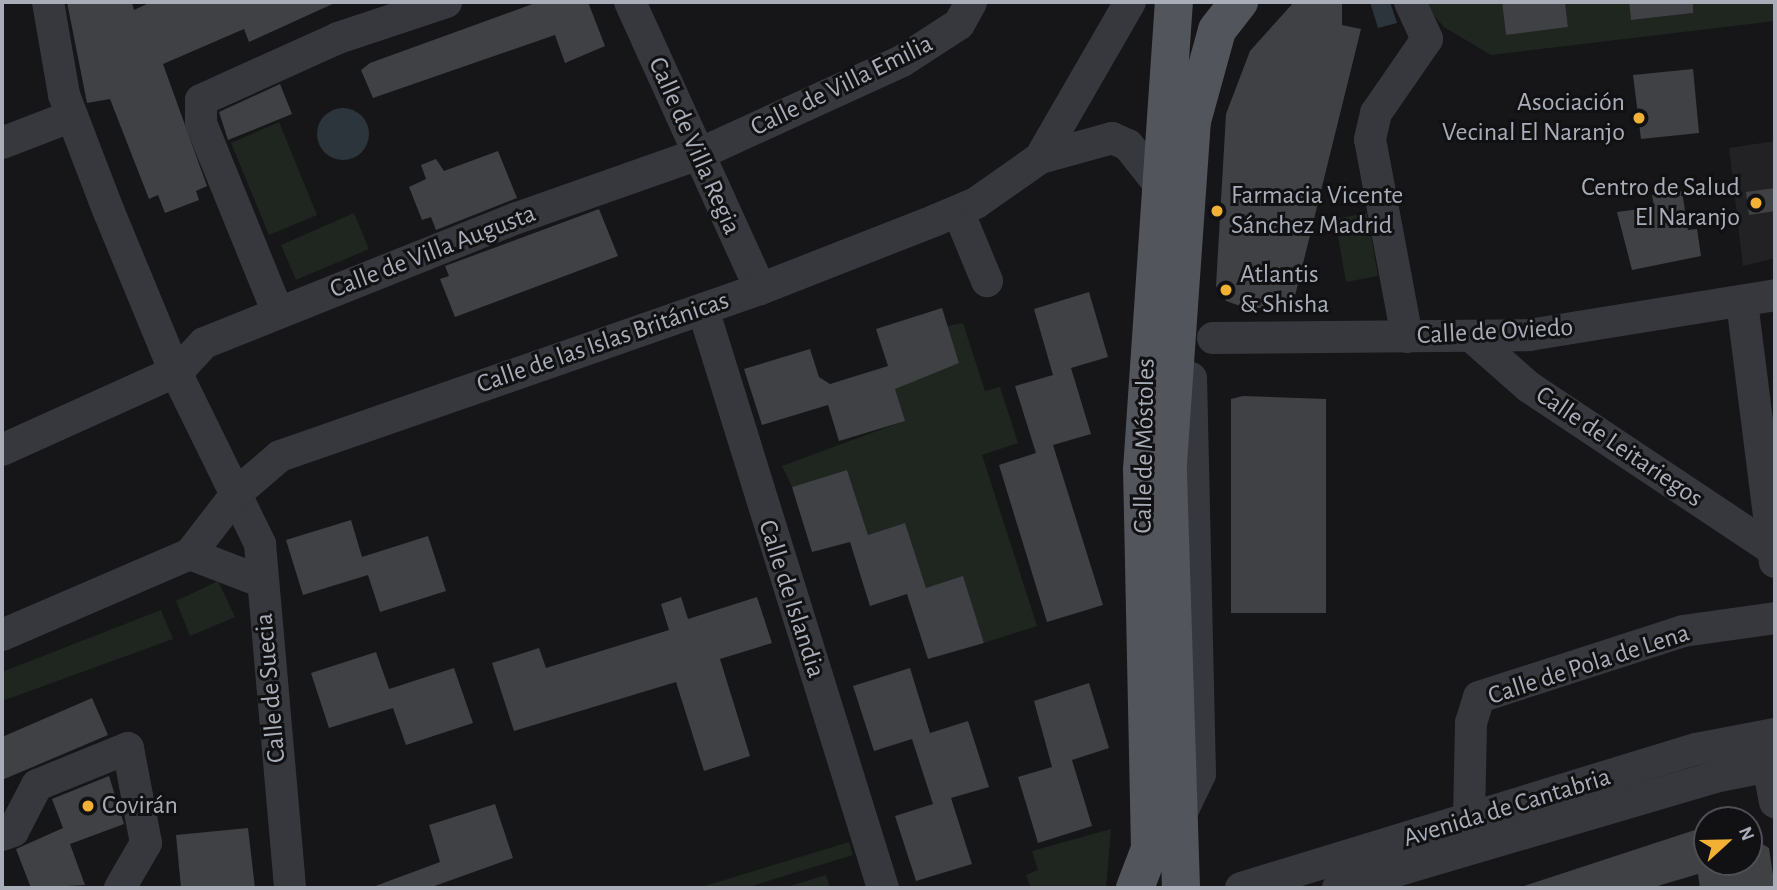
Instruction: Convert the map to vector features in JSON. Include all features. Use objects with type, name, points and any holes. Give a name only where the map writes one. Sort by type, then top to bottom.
[{"type":"main road","name":"Calle de Móstoles","points":[[1135,888],[1150,849],[1142,470],[1174,2]]},
{"type":"main road","points":[[1186,2],[1202,11],[1238,2]]},
{"type":"main road","name":"Calle de Móstoles","points":[[1181,888],[1168,463],[1182,389],[1181,276],[1192,121],[1217,30],[1238,2]]},
{"type":"street","name":"Calle de Suecia","points":[[48,2],[72,116],[179,370],[260,544],[290,888]]},
{"type":"street","points":[[278,313],[201,123],[201,100],[338,38],[446,2]]},
{"type":"street","name":"Calle de Villa Regia","points":[[631,2],[760,289]]},
{"type":"street","name":"Calle de Villa Emilia","points":[[699,153],[939,41],[959,24],[971,2]]},
{"type":"street","name":"Calle de las Islas Británicas","points":[[1099,61],[1113,2]]},
{"type":"street","name":"Calle de las Islas Británicas","points":[[1040,158],[1099,61],[1130,2]]},
{"type":"street","points":[[1407,337],[1370,139],[1376,113],[1424,50],[1425,27],[1410,2]]},
{"type":"street","points":[[2,143],[72,116]]},
{"type":"street","name":"Calle de las Islas Británicas","points":[[2,635],[190,554],[238,492],[280,456],[760,289],[958,211],[1040,158],[1112,138],[1128,145],[1162,188]]},
{"type":"street","name":"Calle de Villa Augusta","points":[[179,370],[204,343],[699,153]]},
{"type":"street","points":[[958,211],[988,281]]},
{"type":"street","points":[[1181,276],[1193,312],[1213,338],[1182,389]]},
{"type":"street","name":"Calle de Oviedo","points":[[1213,338],[1529,335],[1775,295]]},
{"type":"street","points":[[1742,302],[1774,556]]},
{"type":"street","name":"Calle de Islandia","points":[[703,309],[883,888]]},
{"type":"street","name":"Calle de Leitariegos","points":[[1472,337],[1529,387],[1774,556]]},
{"type":"street","points":[[2,450],[179,370]]},
{"type":"street","points":[[190,554],[263,582]]},
{"type":"street","name":"Calle de Pola de Lena","points":[[1469,819],[1471,723],[1479,697],[1684,631],[1775,618]]},
{"type":"street","name":"Avenida de Cantabria","points":[[1241,888],[1696,749],[1775,734]]},
{"type":"street","points":[[2,835],[13,831],[37,785],[128,748],[146,843],[120,888]]},
{"type":"street","points":[[1772,765],[1775,802]]},
{"type":"street","name":"Avenida de Cantabria","points":[[1338,888],[1772,765]]},
{"type":"shaded area","points":[[1370,2],[1390,2],[1397,23],[1378,28]]},
{"type":"shaded area","points":[[1422,2],[1502,2],[1506,35],[1568,27],[1565,2],[1629,2],[1631,20],[1692,13],[1691,2],[1775,3],[1775,21],[1491,55],[1444,27]]},
{"type":"shaded area","points":[[343,108],[353,110],[361,116],[367,124],[367,144],[361,152],[353,158],[343,160],[333,158],[325,152],[319,144],[317,134],[319,124],[325,116],[333,110]]},
{"type":"shaded area","points":[[279,122],[317,215],[269,235],[231,143]]},
{"type":"shaded area","name":"Centro de Salud El Naranjo","points":[[1775,141],[1775,258],[1743,266],[1729,148]]},
{"type":"shaded area","points":[[354,213],[369,249],[296,280],[281,245]]},
{"type":"shaded area","points":[[1367,213],[1378,276],[1346,282],[1335,219]]},
{"type":"shaded area","points":[[963,323],[985,391],[1000,387],[1018,443],[982,455],[1037,626],[984,643],[963,577],[926,588],[905,523],[868,535],[847,470],[792,487],[782,466],[904,421],[893,384],[959,363],[947,326]]},
{"type":"shaded area","points":[[218,581],[235,617],[190,636],[176,601]]},
{"type":"shaded area","points":[[161,610],[173,639],[2,701],[2,672]]},
{"type":"shaded area","points":[[1111,829],[1106,888],[1031,888],[1026,875],[1038,870],[1032,851]]},
{"type":"shaded area","points":[[849,842],[853,855],[745,888],[698,888]]},
{"type":"shaded area","points":[[826,875],[830,888],[784,888]]},
{"type":"building","points":[[67,2],[132,2],[134,10],[151,2],[337,2],[249,42],[244,29],[163,64],[207,186],[196,191],[199,200],[165,213],[158,195],[149,199],[110,99],[87,103]]},
{"type":"building","points":[[538,2],[588,2],[605,46],[565,63],[555,35],[373,98],[361,70],[370,63]]},
{"type":"building","points":[[1294,2],[1342,2],[1342,25],[1361,29],[1292,308],[1246,308],[1226,301],[1216,286],[1226,114],[1250,51]]},
{"type":"building","points":[[1502,2],[1565,2],[1568,27],[1506,35]]},
{"type":"building","points":[[1629,2],[1693,2],[1693,13],[1631,20]]},
{"type":"building","points":[[1693,69],[1699,133],[1641,139],[1633,75]]},
{"type":"building","points":[[280,84],[292,114],[228,140],[219,112]]},
{"type":"building","points":[[498,151],[517,198],[436,230],[431,217],[422,220],[409,187],[426,179],[421,165],[436,159],[444,171]]},
{"type":"building","points":[[1775,188],[1775,211],[1749,215],[1746,192]]},
{"type":"building","points":[[1682,191],[1688,230],[1697,229],[1701,256],[1632,270],[1617,212],[1654,207],[1652,195]]},
{"type":"building","points":[[599,209],[618,256],[455,317],[440,279],[449,276],[445,266]]},
{"type":"building","points":[[1089,292],[1108,357],[1071,368],[1091,434],[1053,445],[1103,605],[1047,622],[999,465],[1036,453],[1015,386],[1053,375],[1034,309]]},
{"type":"building","points":[[942,308],[959,363],[895,389],[905,421],[839,441],[828,405],[762,425],[744,369],[810,349],[819,377],[830,384],[888,366],[876,329]]},
{"type":"building","points":[[1243,396],[1326,399],[1326,613],[1231,613],[1231,399]]},
{"type":"building","points":[[847,470],[868,535],[905,523],[926,588],[963,576],[984,643],[928,659],[907,594],[870,606],[850,542],[812,552],[792,487]]},
{"type":"building","points":[[351,520],[362,557],[428,536],[446,591],[380,612],[368,575],[303,595],[286,540]]},
{"type":"building","points":[[681,597],[688,619],[757,597],[772,643],[720,659],[750,756],[704,771],[676,682],[514,731],[492,663],[539,648],[546,668],[669,630],[661,604]]},
{"type":"building","points":[[376,652],[389,689],[454,668],[473,723],[406,745],[393,708],[329,728],[311,673]]},
{"type":"building","points":[[910,668],[930,733],[968,721],[989,787],[951,798],[972,864],[916,881],[895,816],[933,804],[912,739],[874,751],[853,686]]},
{"type":"building","points":[[1089,683],[1109,748],[1072,760],[1092,826],[1038,843],[1018,777],[1052,767],[1034,701]]},
{"type":"building","points":[[92,698],[108,735],[2,780],[2,737]]},
{"type":"building","points":[[109,776],[124,824],[70,844],[85,885],[31,888],[16,849],[63,828],[52,799]]},
{"type":"building","points":[[495,804],[513,858],[429,888],[370,888],[440,862],[429,825]]},
{"type":"building","points":[[248,828],[255,888],[181,888],[176,835]]},
{"type":"building","points":[[1693,831],[1693,875],[1651,888],[1518,888]]},
{"type":"building","points":[[1763,844],[1769,848],[1775,888],[1700,888],[1698,876],[1763,876]]},
{"type":"place","name":"Asociación Vecinal El Naranjo","points":[[1639,118]]},
{"type":"place","name":"Centro de Salud El Naranjo","points":[[1756,203]]},
{"type":"place","name":"Farmacia Vicente Sánchez Madrid","points":[[1217,211]]},
{"type":"place","name":"Atlantis & Shisha","points":[[1226,290]]},
{"type":"place","name":"Covirán","points":[[88,806]]}]
